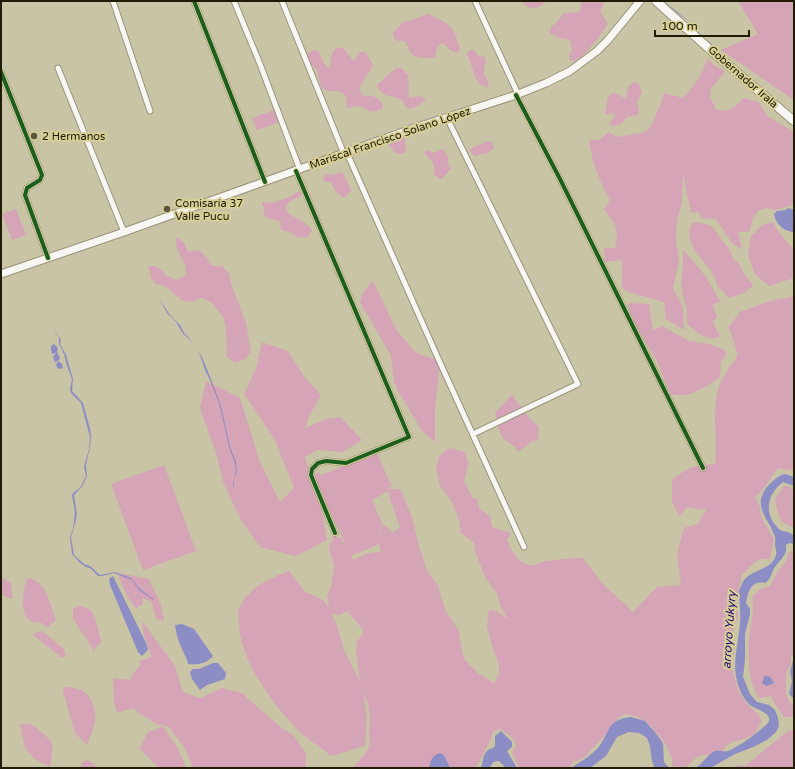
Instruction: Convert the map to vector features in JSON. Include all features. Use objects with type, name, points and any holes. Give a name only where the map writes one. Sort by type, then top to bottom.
[{"type":"main road","name":"Mariscal Francisco Solano López","points":[[1,274],[517,94],[556,78],[570,71],[608,40],[640,1]]},
{"type":"main road","name":"Gobernador Irala","points":[[656,1],[794,121]]},
{"type":"street","points":[[113,1],[150,111]]},
{"type":"street","points":[[194,1],[264,182]]},
{"type":"street","points":[[282,1],[345,154],[524,547]]},
{"type":"street","points":[[475,1],[517,94],[703,468]]},
{"type":"street","points":[[236,2],[298,170],[409,438],[346,463],[326,461],[318,463],[313,467],[311,475],[335,533]]},
{"type":"street","points":[[58,68],[124,232]]},
{"type":"street","points":[[1,72],[42,175],[40,180],[27,188],[25,195],[48,258]]},
{"type":"street","points":[[447,118],[578,384],[473,434]]},
{"type":"shaded area","points":[[521,1],[547,1],[536,8],[531,8]]},
{"type":"shaded area","points":[[581,1],[605,1],[600,11],[608,24],[589,49],[575,61],[570,60],[569,55],[572,50],[570,40],[559,38],[550,33],[550,28],[564,13],[579,12]]},
{"type":"shaded area","points":[[738,1],[794,1],[794,100],[721,50],[758,34]]},
{"type":"shaded area","points":[[427,14],[446,22],[453,29],[460,49],[457,53],[441,43],[437,47],[435,57],[418,57],[410,52],[404,41],[398,41],[394,38],[393,33],[403,22],[413,20]]},
{"type":"shaded area","points":[[339,47],[344,49],[354,61],[359,52],[365,52],[373,66],[359,88],[364,96],[372,96],[379,100],[383,104],[382,109],[378,111],[371,111],[360,106],[347,108],[347,98],[344,94],[338,91],[327,91],[322,88],[317,71],[305,56],[311,51],[318,51],[325,65],[329,69],[333,51]]},
{"type":"shaded area","points":[[473,49],[478,57],[484,56],[484,74],[488,81],[488,87],[480,85],[476,79],[467,53]]},
{"type":"shaded area","points":[[708,58],[713,65],[725,71],[711,89],[710,98],[717,110],[729,110],[738,104],[743,98],[759,102],[767,116],[794,132],[794,207],[793,205],[775,210],[766,208],[759,210],[753,218],[749,232],[738,232],[742,250],[732,243],[716,219],[701,218],[698,212],[691,213],[683,173],[682,203],[677,220],[676,239],[679,262],[673,288],[683,307],[684,330],[666,319],[664,302],[628,292],[622,288],[622,260],[605,262],[604,248],[615,248],[617,231],[614,223],[604,209],[610,200],[596,171],[589,140],[600,140],[608,132],[617,137],[646,132],[652,124],[664,93],[683,98],[698,80]]},
{"type":"shaded area","points":[[396,68],[401,68],[408,75],[408,95],[411,98],[421,96],[426,99],[416,107],[408,108],[398,98],[383,94],[377,86]]},
{"type":"shaded area","points":[[634,82],[639,84],[642,93],[637,101],[639,113],[635,116],[628,116],[621,124],[612,126],[609,123],[616,116],[612,113],[605,115],[608,97],[614,92],[626,99],[628,87]]},
{"type":"shaded area","points":[[274,110],[279,122],[257,130],[252,118]]},
{"type":"shaded area","points":[[403,135],[405,137],[406,150],[404,154],[395,153],[387,143],[387,140]]},
{"type":"shaded area","points":[[488,141],[493,143],[494,148],[487,153],[475,156],[470,151],[472,148]]},
{"type":"shaded area","points":[[443,149],[448,157],[448,162],[451,169],[440,180],[435,175],[433,162],[425,154],[425,152],[426,150],[434,153]]},
{"type":"shaded area","points":[[341,172],[343,173],[351,190],[344,198],[336,192],[331,183],[324,181],[323,178],[326,174],[334,175]]},
{"type":"shaded area","points":[[299,191],[301,192],[301,197],[293,199],[288,203],[286,209],[290,214],[312,230],[309,236],[304,238],[283,230],[280,221],[266,218],[263,214],[265,209],[262,205],[262,202],[271,203],[290,197]]},
{"type":"shaded area","points":[[16,209],[26,235],[12,240],[2,214]]},
{"type":"shaded area","points":[[698,222],[709,225],[713,228],[729,249],[733,258],[739,263],[741,269],[754,287],[753,286],[744,293],[728,298],[717,286],[711,271],[694,249],[691,241],[690,232],[692,223]]},
{"type":"shaded area","points":[[773,222],[780,234],[794,250],[794,278],[769,286],[755,274],[748,255],[751,236],[762,225]]},
{"type":"shaded area","points":[[176,237],[184,242],[188,252],[199,250],[212,266],[222,266],[229,273],[231,284],[246,323],[251,351],[245,359],[235,363],[227,357],[226,327],[223,317],[210,301],[201,298],[191,302],[181,300],[166,286],[155,284],[150,275],[149,265],[159,268],[167,276],[177,280],[186,275],[185,265],[176,247]]},
{"type":"shaded area","points":[[683,250],[704,274],[720,302],[712,304],[717,317],[713,322],[719,335],[721,336],[712,338],[703,336],[687,325],[687,309],[681,283]]},
{"type":"shaded area","points":[[373,281],[397,331],[416,353],[440,361],[435,409],[435,442],[422,431],[398,391],[394,381],[391,356],[360,302],[363,293]]},
{"type":"shaded area","points":[[794,296],[794,471],[780,468],[776,470],[766,486],[755,497],[760,507],[761,517],[774,539],[770,559],[760,559],[742,575],[737,598],[738,616],[733,630],[734,650],[732,667],[738,691],[750,707],[758,714],[762,721],[754,735],[728,744],[720,753],[698,756],[685,768],[672,766],[672,758],[665,743],[647,722],[635,716],[625,714],[618,718],[584,758],[573,762],[569,768],[519,768],[512,752],[516,746],[515,743],[510,736],[499,729],[493,732],[476,768],[353,768],[363,757],[370,745],[370,718],[368,704],[363,691],[367,718],[365,746],[331,756],[303,735],[286,717],[267,693],[251,665],[241,637],[238,615],[240,606],[244,599],[255,588],[268,580],[289,571],[305,592],[323,600],[329,609],[327,595],[331,587],[334,566],[329,548],[334,536],[341,538],[349,551],[313,476],[319,472],[321,475],[377,453],[392,487],[388,487],[388,489],[400,489],[412,517],[419,547],[428,572],[438,586],[446,612],[458,629],[464,659],[478,673],[494,683],[499,674],[499,665],[487,626],[489,610],[497,611],[508,620],[501,607],[497,594],[485,577],[475,551],[474,543],[461,533],[459,521],[452,502],[440,486],[436,468],[440,455],[450,448],[465,452],[468,463],[464,482],[473,499],[477,498],[479,508],[490,516],[492,527],[511,533],[507,540],[516,557],[528,565],[533,565],[544,561],[583,558],[601,582],[633,612],[657,587],[681,585],[677,556],[683,530],[686,527],[698,524],[706,510],[688,507],[679,516],[672,501],[672,480],[683,472],[692,468],[701,465],[715,464],[715,406],[717,396],[722,379],[738,355],[729,327],[740,312],[770,301]],"holes":[[[388,490],[400,527],[393,533],[383,524],[378,541],[381,552],[367,554],[354,560],[351,556],[377,545],[382,523],[372,500]],[[347,611],[362,628],[363,633],[357,642],[356,651],[360,681],[344,650],[335,620],[331,614],[340,615]]]},
{"type":"shaded area","points":[[628,303],[649,304],[653,330],[662,326],[689,341],[709,344],[725,350],[726,355],[721,362],[720,377],[707,386],[688,395],[671,395],[656,359],[631,318]]},
{"type":"shaded area","points":[[262,342],[288,351],[303,375],[321,395],[309,416],[305,428],[327,419],[340,417],[362,440],[343,452],[317,450],[305,457],[322,511],[327,540],[295,556],[260,547],[241,520],[223,482],[217,456],[200,408],[206,381],[240,398],[260,462],[280,502],[294,488],[274,438],[244,394],[256,369]]},
{"type":"shaded area","points":[[512,395],[531,420],[539,427],[538,440],[535,442],[533,440],[518,452],[515,446],[502,437],[495,413]]},
{"type":"shaded area","points":[[164,465],[196,551],[143,570],[111,484]]},
{"type":"shaded area","points":[[784,486],[788,486],[794,491],[794,528],[782,522],[778,513],[775,499]]},
{"type":"shaded area","points":[[794,550],[794,656],[791,656],[791,663],[786,673],[786,695],[789,701],[794,705],[794,717],[784,717],[771,696],[759,698],[755,692],[750,670],[749,640],[753,613],[752,597],[760,589],[770,586],[778,571],[786,561],[790,551]]},
{"type":"shaded area","points":[[118,573],[149,579],[161,605],[164,621],[157,619],[152,602],[143,598],[143,604],[136,608],[125,592]]},
{"type":"shaded area","points":[[1,577],[11,583],[13,599],[1,595]]},
{"type":"shaded area","points":[[28,578],[39,583],[49,599],[55,621],[47,627],[40,622],[33,622],[25,613],[23,598]]},
{"type":"shaded area","points":[[81,606],[91,610],[96,620],[101,642],[95,648],[94,653],[93,649],[73,619],[73,608]]},
{"type":"shaded area","points":[[142,621],[175,666],[183,692],[200,698],[222,688],[242,693],[278,725],[294,736],[306,753],[306,768],[193,768],[186,750],[169,727],[156,724],[132,708],[117,713],[114,702],[113,678],[130,680],[133,673],[140,666],[140,661],[152,657],[144,636]]},
{"type":"shaded area","points":[[42,631],[64,649],[66,657],[61,657],[32,634]]},
{"type":"shaded area","points":[[63,687],[83,691],[92,702],[95,719],[93,730],[87,745],[75,733],[63,692]]},
{"type":"shaded area","points":[[20,724],[29,724],[37,728],[50,740],[53,747],[50,768],[35,759],[28,751],[23,741]]},
{"type":"shaded area","points":[[163,726],[179,750],[186,768],[159,768],[140,749],[147,733]]},
{"type":"shaded area","points":[[789,730],[794,730],[794,768],[730,768],[738,765],[745,766]]},
{"type":"shaded area","points":[[86,759],[99,768],[79,768]]},
{"type":"water","points":[[663,1],[681,14],[688,21]]},
{"type":"water","points":[[688,21],[696,31],[794,115],[695,31]]},
{"type":"water","points":[[789,208],[794,210],[794,231],[792,232],[785,230],[780,226],[776,221],[774,214],[777,211]]},
{"type":"water","points":[[159,299],[170,315],[180,325],[195,348],[189,339],[183,334],[176,322],[167,313]]},
{"type":"water","points":[[53,327],[61,340],[60,344],[66,355],[73,379],[72,391],[83,403],[91,437],[90,447],[86,465],[87,476],[82,487],[74,495],[77,514],[71,537],[74,555],[100,575],[115,572],[131,578],[139,588],[153,598],[153,600],[139,590],[132,580],[114,573],[98,576],[90,568],[80,563],[72,554],[70,537],[73,529],[75,513],[72,495],[80,488],[86,476],[84,467],[89,449],[90,437],[81,403],[71,393],[70,390],[72,379],[64,354],[59,344],[59,338]]},
{"type":"water","points":[[54,344],[58,348],[57,352],[60,358],[55,362],[53,357],[56,353],[52,354],[51,349],[51,346]]},
{"type":"water","points":[[198,352],[201,355],[221,406],[230,447],[236,462],[237,471],[234,478],[236,470],[235,463],[229,447],[220,406]]},
{"type":"water","points":[[58,361],[62,364],[63,368],[58,369],[56,365]]},
{"type":"water","points":[[784,474],[794,477],[794,486],[783,482],[773,492],[770,498],[769,511],[774,523],[779,529],[793,535],[794,544],[789,543],[786,545],[786,551],[775,567],[769,580],[765,583],[756,583],[749,591],[746,603],[750,609],[750,614],[745,634],[745,660],[743,677],[750,694],[757,702],[769,705],[775,710],[779,726],[776,732],[767,740],[753,747],[735,754],[712,767],[695,768],[713,752],[728,751],[737,747],[757,733],[769,721],[766,713],[752,707],[748,703],[740,691],[737,681],[735,666],[740,618],[739,591],[744,580],[748,576],[771,564],[776,555],[775,537],[763,512],[761,500],[767,487]]},
{"type":"water","points":[[113,576],[147,645],[148,650],[142,656],[138,652],[110,585],[109,579]]},
{"type":"water","points":[[182,624],[194,629],[213,656],[208,661],[188,664],[178,640],[175,628],[175,625]]},
{"type":"water","points":[[793,660],[794,699],[789,694],[792,681],[790,672]]},
{"type":"water","points":[[213,663],[218,663],[226,673],[225,679],[207,685],[200,690],[192,679],[190,672],[193,669],[199,669]]},
{"type":"water","points":[[765,675],[771,678],[774,683],[766,686],[762,683]]},
{"type":"water","points":[[631,717],[645,721],[663,743],[664,762],[669,768],[655,768],[647,738],[639,733],[629,732],[617,737],[606,756],[590,768],[571,768],[597,749],[613,724],[623,718]]},
{"type":"water","points":[[501,731],[512,742],[512,747],[507,751],[517,768],[506,768],[499,761],[495,761],[490,768],[481,768],[485,753],[495,746],[495,736]]},
{"type":"water","points":[[441,753],[445,757],[450,768],[429,768],[432,758]]},
{"type":"cycle path","points":[[194,1],[265,182]]},
{"type":"cycle path","points":[[1,72],[42,175],[40,180],[27,188],[25,195],[48,258]]},
{"type":"cycle path","points":[[516,95],[560,179],[703,468]]},
{"type":"cycle path","points":[[296,171],[409,437],[346,463],[326,461],[318,463],[312,469],[311,475],[335,533]]},
{"type":"place","name":"2 Hermanos","points":[[34,136]]},
{"type":"place","name":"Comisaría 37 Valle Pucu","points":[[167,209]]},
{"type":"water label","name":"arroyo Yukyry","points":[[729,630]]}]
